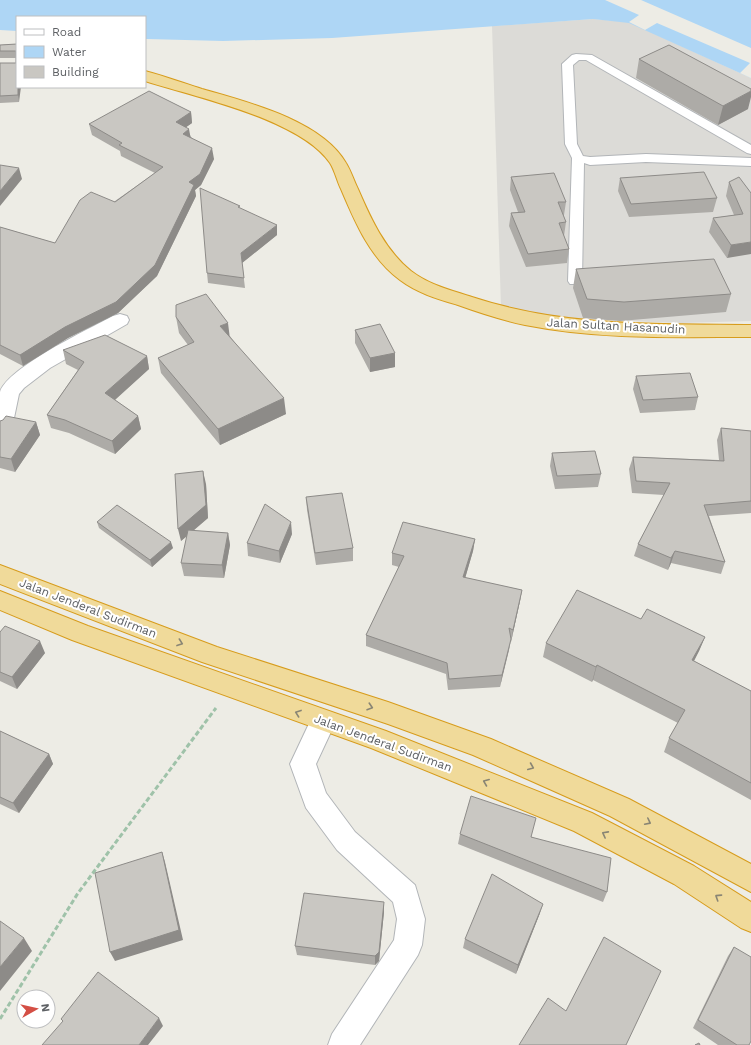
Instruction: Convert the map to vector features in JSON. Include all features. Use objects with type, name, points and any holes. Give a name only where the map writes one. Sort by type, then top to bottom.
[{"type":"highway","name":"Jalan Sultan Hasanudin","points":[[146,76],[280,120],[305,133],[325,146],[336,160],[359,212],[382,254],[407,277],[428,289],[496,312],[533,321],[588,327],[751,331]]},
{"type":"highway","name":"Jalan Jenderal Sudirman","points":[[0,574],[95,612],[242,666],[389,713],[492,751],[594,794],[703,850],[751,879]]},
{"type":"highway","name":"Jalan Jenderal Sudirman","points":[[0,600],[80,633],[392,745],[583,822],[684,875],[751,918]]},
{"type":"highway","points":[[323,721],[336,696]]},
{"type":"street","points":[[0,427],[4,422],[10,392],[28,372],[120,320]]},
{"type":"street","points":[[323,721],[303,764],[315,800],[346,841],[405,895],[411,919],[408,945],[343,1045]]},
{"type":"lane","points":[[575,281],[578,158],[571,144],[567,64],[576,57],[588,56],[751,150]]},
{"type":"lane","points":[[578,158],[590,162],[646,158],[751,162]]},
{"type":"path","points":[[0,1019],[78,893],[230,688]]},
{"type":"shaded area","points":[[593,19],[629,22],[751,78],[751,321],[680,323],[551,318],[501,307],[492,26]]},
{"type":"water","points":[[0,0],[751,0],[751,78],[629,23],[593,19],[332,38],[223,41],[146,39],[146,16],[16,16],[16,31],[0,30]]},
{"type":"pier","points":[[605,0],[641,0],[751,48],[751,78],[740,73],[750,63],[657,23],[645,30],[629,22],[639,15]]},
{"type":"building","points":[[16,44],[16,51],[0,51],[0,45]]},
{"type":"building","points":[[669,45],[751,89],[751,91],[723,106],[639,59]]},
{"type":"building","points":[[0,63],[16,63],[16,88],[18,88],[18,95],[0,96]]},
{"type":"building","points":[[149,91],[191,112],[176,122],[189,129],[183,134],[212,148],[200,174],[189,182],[194,185],[155,265],[116,302],[65,327],[20,355],[0,345],[0,227],[55,243],[80,200],[91,192],[115,202],[163,167],[119,145],[122,143],[89,124]]},
{"type":"building","points":[[0,165],[19,168],[0,191]]},
{"type":"building","points":[[704,172],[717,198],[631,204],[620,178]]},
{"type":"building","points":[[554,173],[566,202],[558,202],[566,222],[559,223],[569,249],[528,254],[511,213],[525,212],[511,177]]},
{"type":"building","points":[[739,177],[751,193],[751,242],[731,245],[713,218],[743,214],[729,182]]},
{"type":"building","points":[[200,188],[277,225],[241,253],[244,278],[207,273]]},
{"type":"building","points":[[714,259],[731,294],[624,302],[587,299],[576,269]]},
{"type":"building","points":[[206,294],[228,323],[220,326],[284,398],[218,429],[158,358],[194,342],[176,317],[176,305]]},
{"type":"building","points":[[380,324],[395,353],[370,358],[355,330]]},
{"type":"building","points":[[105,335],[147,356],[105,393],[138,416],[112,441],[65,420],[47,415],[84,362],[63,350]]},
{"type":"building","points":[[690,373],[698,397],[643,400],[636,376]]},
{"type":"building","points":[[6,416],[36,422],[11,459],[0,457],[0,421]]},
{"type":"building","points":[[721,428],[751,431],[751,501],[704,505],[725,562],[675,551],[671,558],[638,544],[670,483],[636,481],[633,457],[724,461]]},
{"type":"building","points":[[595,451],[601,474],[557,476],[552,453]]},
{"type":"building","points":[[203,471],[206,505],[178,529],[175,474]]},
{"type":"building","points":[[342,493],[353,548],[315,553],[306,497]]},
{"type":"building","points":[[265,504],[291,522],[279,551],[247,543]]},
{"type":"building","points":[[117,505],[171,542],[150,560],[97,522]]},
{"type":"building","points":[[403,522],[475,539],[463,577],[522,590],[513,630],[509,628],[511,639],[502,675],[449,679],[447,663],[366,635],[404,556],[392,553]]},
{"type":"building","points":[[188,530],[228,533],[222,565],[181,563]]},
{"type":"building","points":[[577,590],[641,619],[647,609],[705,637],[692,660],[751,691],[751,783],[669,738],[685,710],[597,665],[596,667],[546,643]]},
{"type":"building","points":[[5,626],[40,641],[12,677],[0,672],[0,632]]},
{"type":"building","points":[[0,731],[49,754],[13,803],[0,797]]},
{"type":"building","points":[[471,796],[536,818],[531,837],[611,858],[607,892],[460,834]]},
{"type":"building","points":[[162,852],[179,930],[110,952],[95,873]]},
{"type":"building","points":[[492,874],[543,904],[518,965],[465,939]]},
{"type":"building","points":[[304,893],[384,902],[379,952],[375,956],[295,946]]},
{"type":"building","points":[[0,921],[24,938],[0,967]]},
{"type":"building","points":[[604,937],[661,971],[626,1045],[519,1045],[548,998],[566,1011]]},
{"type":"building","points":[[734,947],[751,957],[751,1041],[749,1045],[737,1045],[698,1020]]},
{"type":"building","points":[[98,972],[159,1018],[139,1045],[42,1045],[63,1021],[61,1019]]}]
